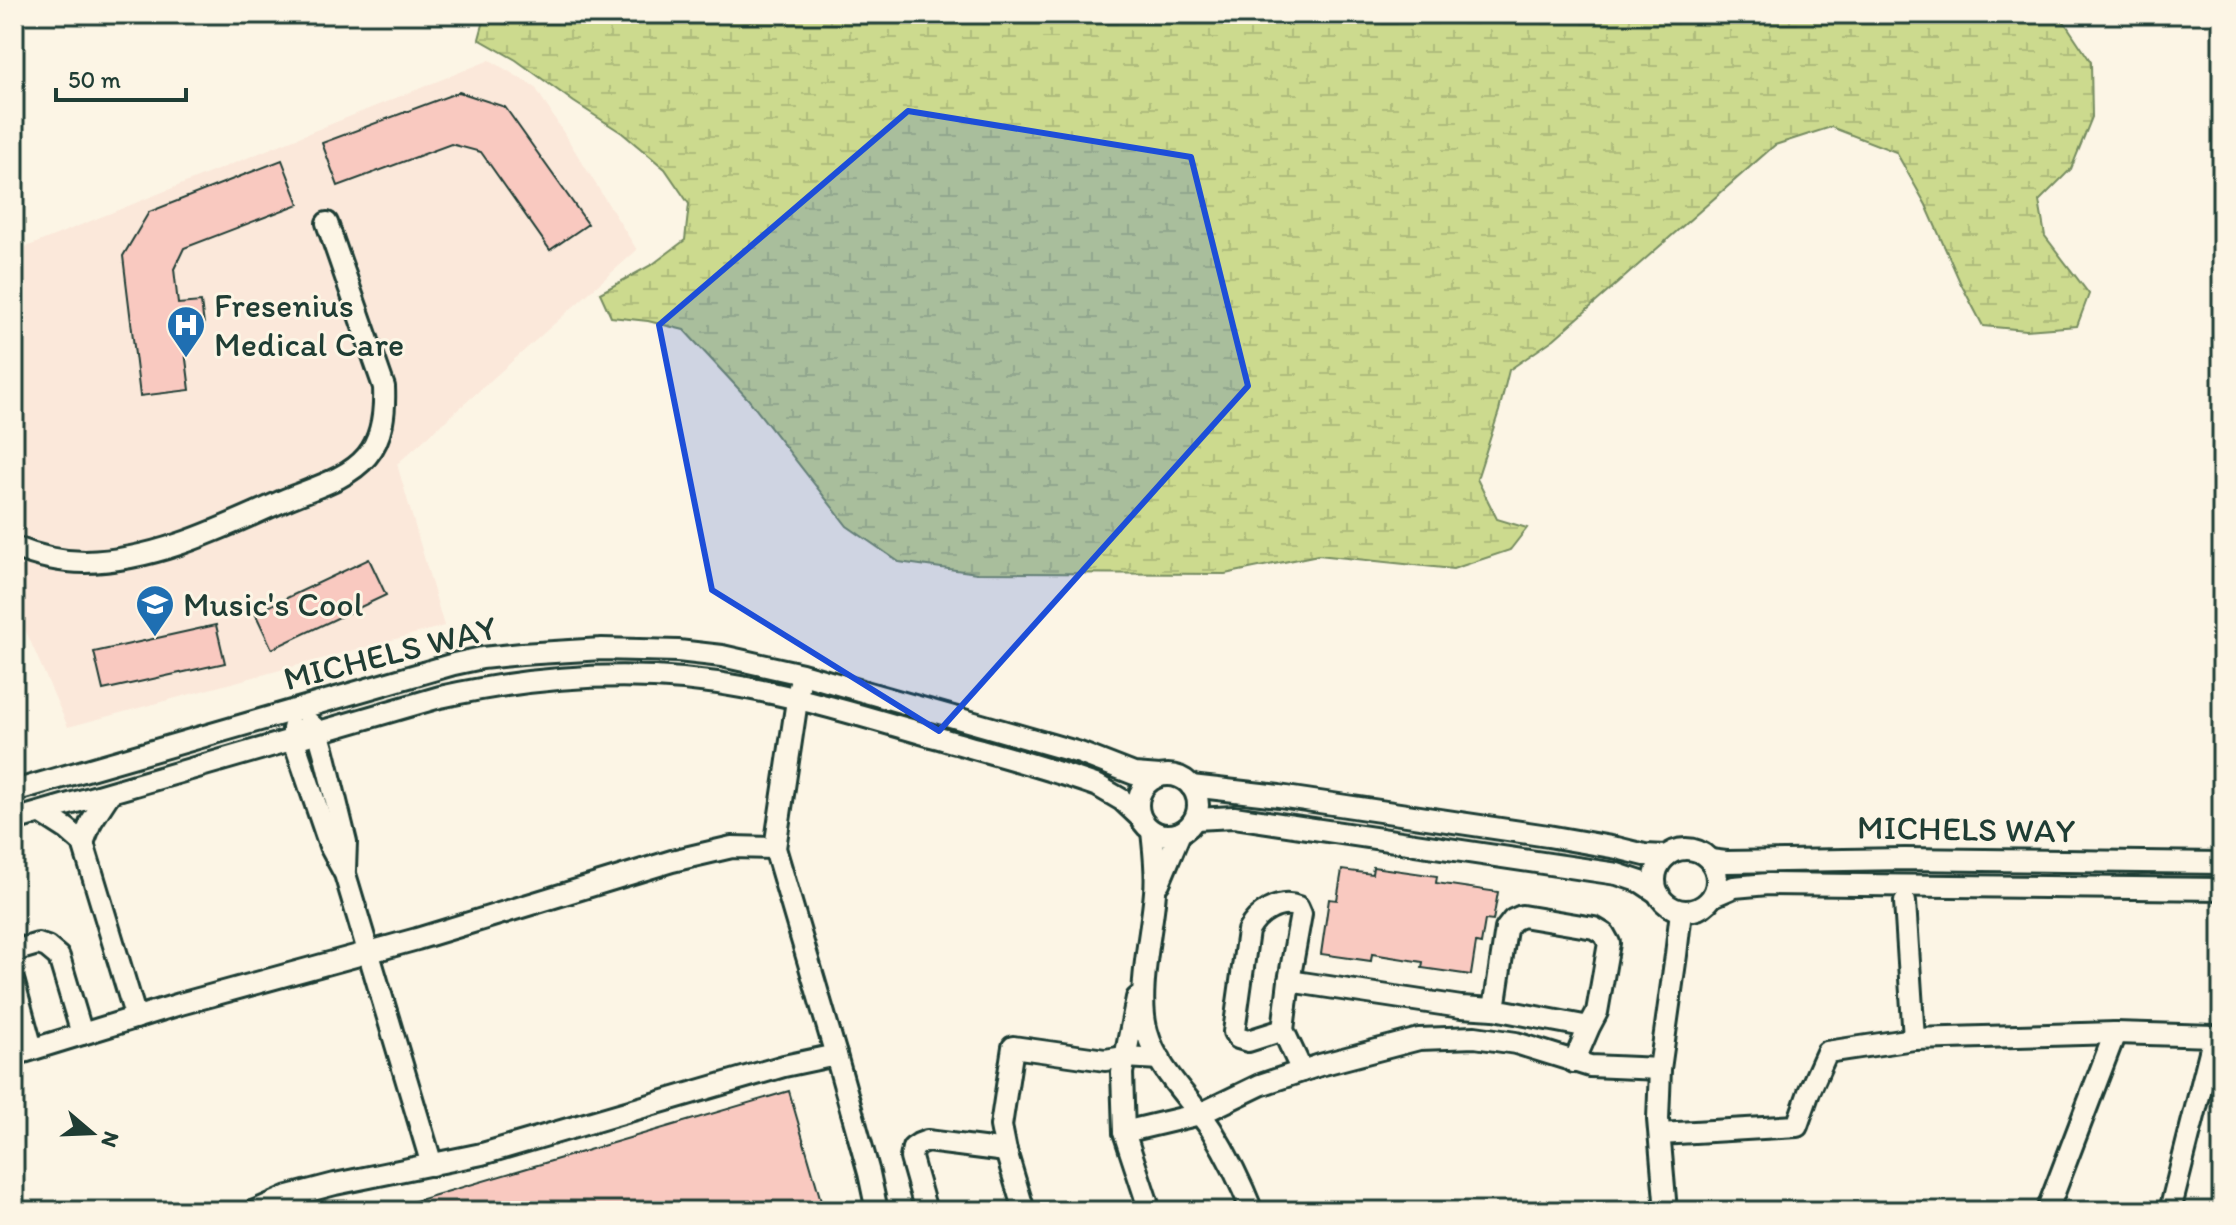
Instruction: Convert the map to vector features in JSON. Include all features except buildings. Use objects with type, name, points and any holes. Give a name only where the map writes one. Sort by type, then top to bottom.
[{"type":"street","points":[[14,547],[57,559],[84,562],[141,554],[200,537],[329,481],[366,458],[376,443],[382,425],[384,387],[327,223]]},
{"type":"street","name":"MICHELS WAY","points":[[14,791],[454,664],[482,658],[602,649],[678,651],[754,662],[1080,753],[1134,774],[1160,776]]},
{"type":"street","points":[[802,674],[775,848],[836,1055],[877,1211]]},
{"type":"street","name":"MICHELS WAY","points":[[14,820],[440,697],[553,678],[620,677],[683,679],[747,688],[898,726],[1085,781],[1108,791],[1146,824]]},
{"type":"street","points":[[294,709],[318,731],[346,842],[345,874]]},
{"type":"street","points":[[294,709],[293,738],[330,846],[345,874],[432,1165]]},
{"type":"street","points":[[1252,1211],[1242,1185],[1200,1114],[1160,1059],[1147,1032],[1144,1015],[1146,963],[1155,890],[1146,824],[1138,807],[1143,787],[1151,780],[1160,776],[1177,776],[1191,786],[1548,836],[1645,855],[1666,856],[1681,850],[1692,850],[1710,860],[1717,877],[1713,896],[1699,909],[1681,911],[1664,902],[1659,894],[1656,876],[1666,856]]},
{"type":"street","points":[[1155,890],[1198,802],[1191,786]]},
{"type":"street","points":[[83,843],[91,822],[110,793]]},
{"type":"street","points":[[42,813],[83,843],[136,1018]]},
{"type":"street","points":[[1146,824],[1161,835],[1171,835],[1188,826],[1234,817],[1617,874],[1641,882],[1659,894]]},
{"type":"street","points":[[14,983],[23,1052],[417,939],[672,861],[732,847],[775,848]]},
{"type":"street","name":"MICHELS WAY","points":[[1710,860],[2222,863]]},
{"type":"street","name":"MICHELS WAY","points":[[1713,896],[1734,887],[1768,884],[2222,889]]},
{"type":"street","points":[[1905,902],[1914,1039]]},
{"type":"street","points":[[1283,1030],[1248,1041],[1238,1038],[1234,1032],[1248,931],[1253,923],[1277,905],[1289,903],[1298,907],[1301,914],[1283,1030],[1302,1071]]},
{"type":"street","points":[[1666,1211],[1660,1134],[1660,1069],[1681,911]]},
{"type":"street","points":[[1494,1009],[1506,929],[1513,920],[1522,916],[1594,928],[1604,934],[1609,943],[1597,1012],[1574,1062]]},
{"type":"street","points":[[14,951],[38,944],[54,951],[59,957],[82,1034]]},
{"type":"street","points":[[1146,963],[1122,1073],[1124,1132],[1150,1211]]},
{"type":"street","points":[[1289,981],[1461,1007],[1494,1009],[1589,1027]]},
{"type":"street","points":[[2047,1211],[2115,1033]]},
{"type":"street","points":[[1660,1134],[1797,1126],[1827,1052],[1914,1039],[2115,1033],[2214,1036],[2170,1211]]},
{"type":"street","points":[[1124,1132],[1200,1114],[1260,1085],[1419,1039],[1475,1037],[1516,1043],[1590,1066],[1660,1069]]},
{"type":"street","points":[[1024,1211],[1001,1126],[1013,1047],[1105,1060],[1125,1057],[1160,1059]]},
{"type":"street","points":[[255,1211],[289,1196],[482,1154],[784,1066],[836,1055]]},
{"type":"street","points":[[926,1211],[911,1158],[913,1148],[927,1141],[1006,1151]]},
{"type":"highlighted area","points":[[908,111],[1191,157],[1248,386],[939,731],[712,590],[659,325]]},
{"type":"shaded area","points":[[490,60],[535,87],[637,250],[397,464],[444,626],[68,727],[14,604],[14,252]]},
{"type":"green space","points":[[489,14],[2059,14],[2091,62],[2092,117],[2071,169],[2039,201],[2045,236],[2089,294],[2077,326],[2026,330],[1983,326],[1926,205],[1896,152],[1831,127],[1775,145],[1554,339],[1509,370],[1477,479],[1497,519],[1527,528],[1510,550],[1453,569],[1318,555],[1225,574],[977,573],[899,562],[847,526],[748,399],[684,330],[648,321],[611,317],[600,293],[653,264],[685,240],[689,204],[665,169],[622,133],[516,60],[479,39],[485,17]]},
{"type":"place","name":"Fresenius Medical Care","points":[[186,359]]},
{"type":"place","name":"Music's Cool","points":[[155,638]]}]
